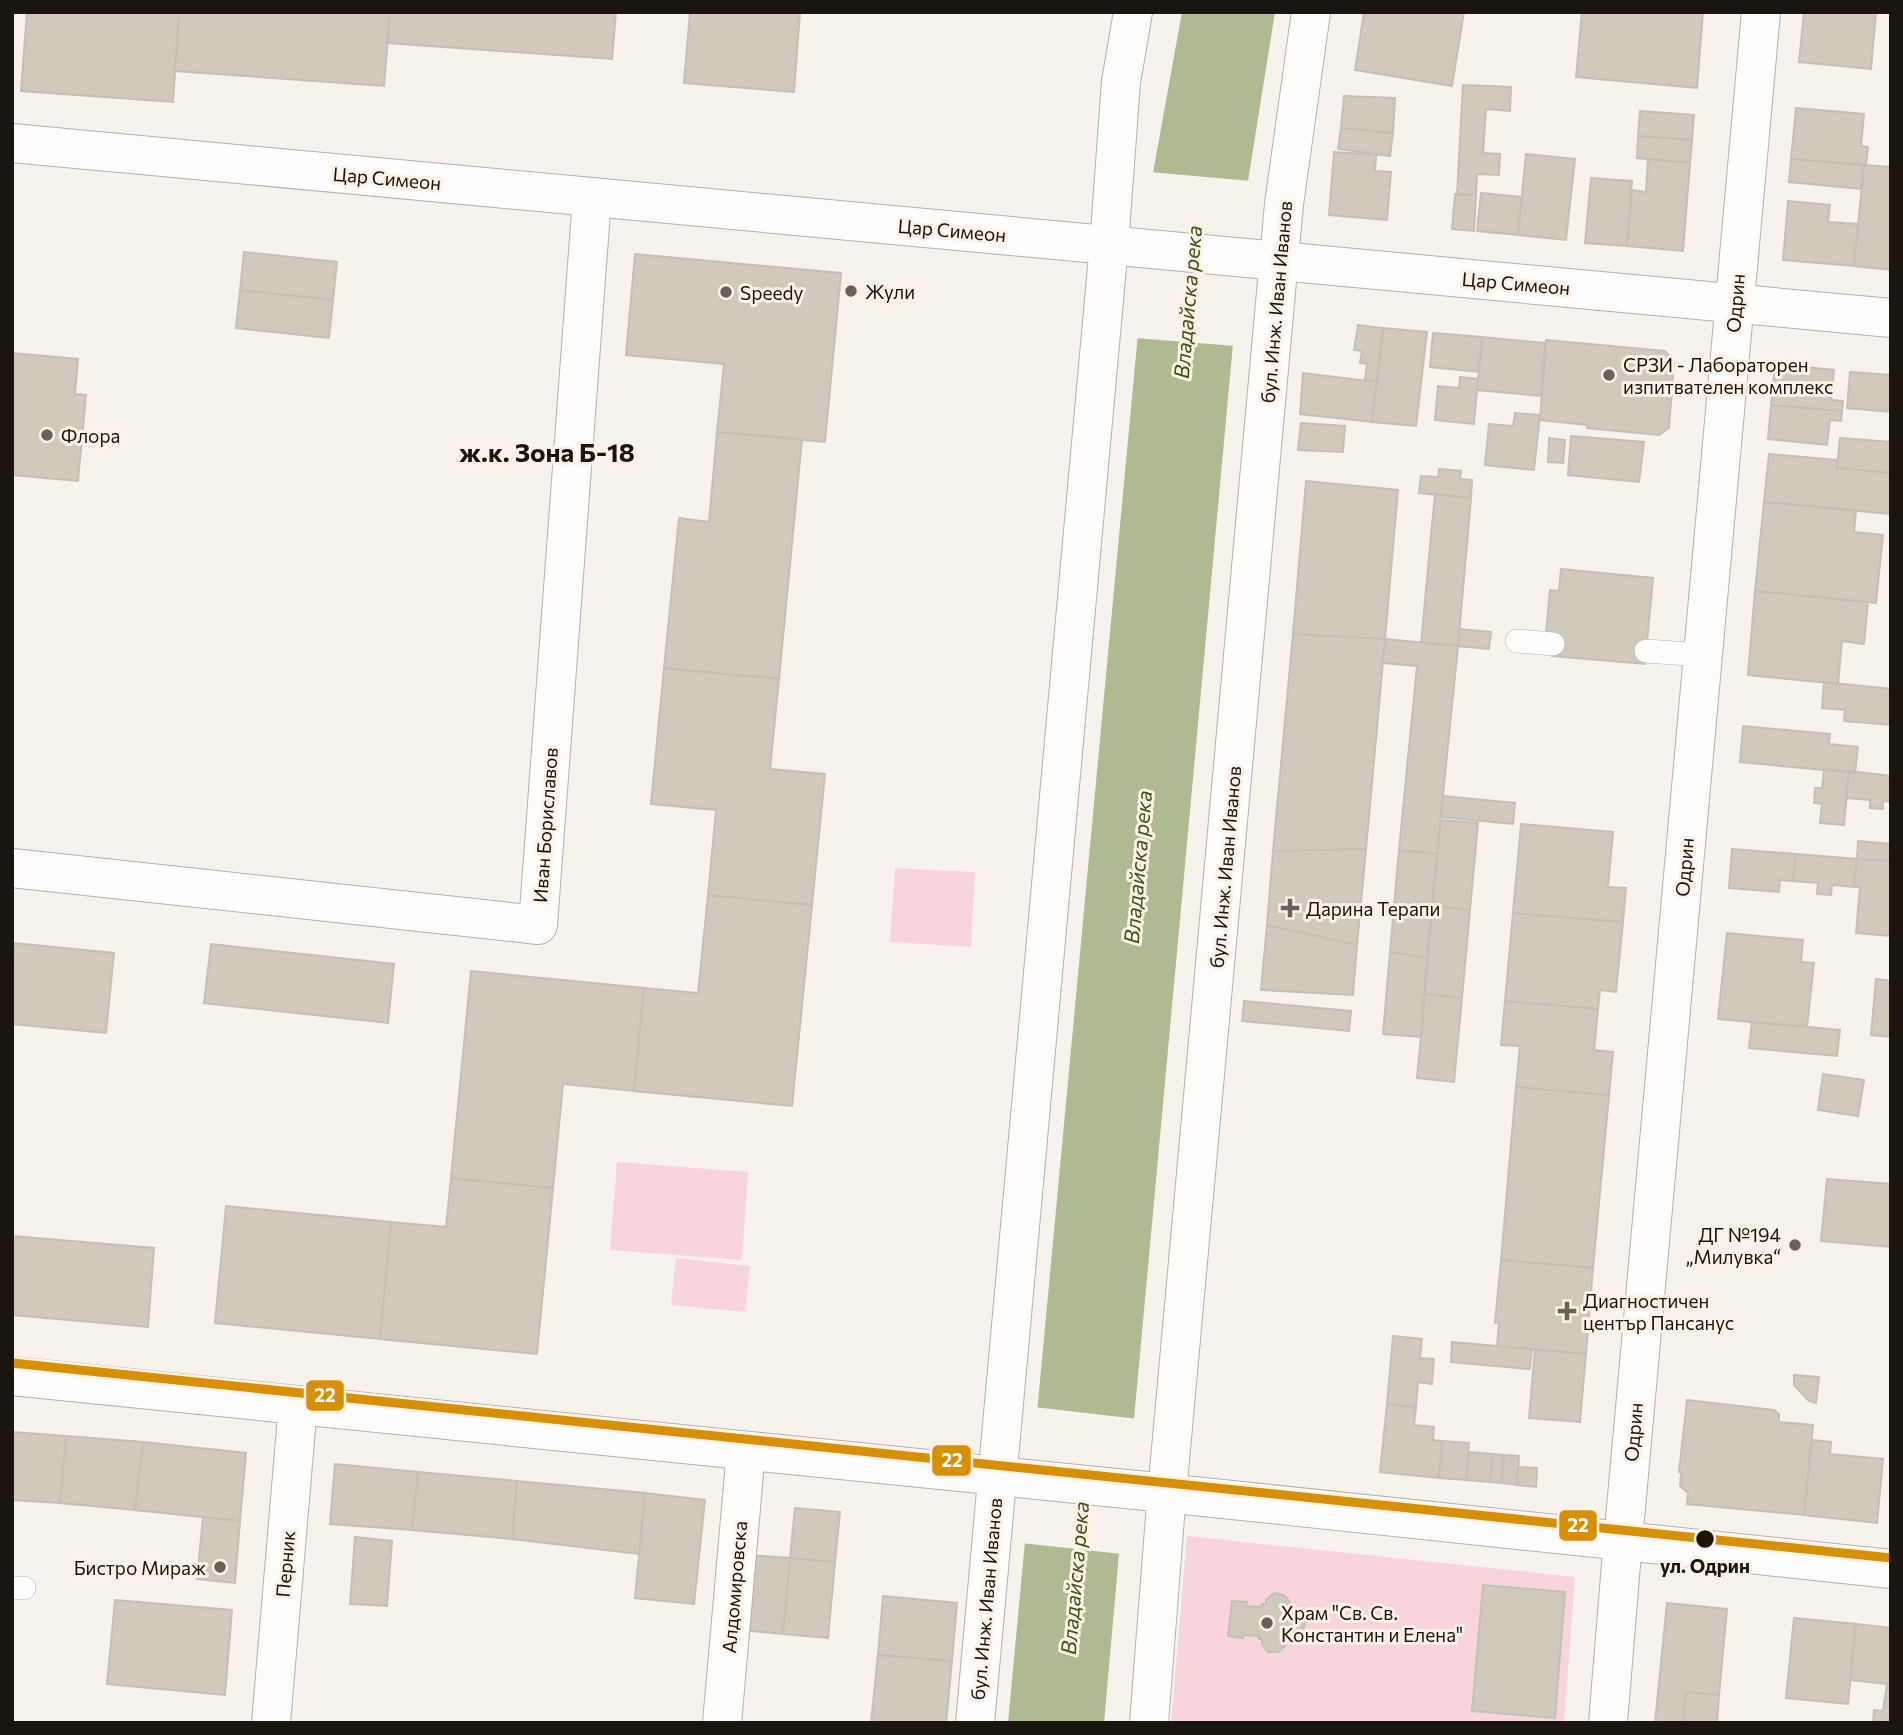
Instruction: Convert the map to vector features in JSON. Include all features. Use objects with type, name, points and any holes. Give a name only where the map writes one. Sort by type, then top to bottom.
[{"type":"street","name":"бул. Инж. Иван Иванов","points":[[975,1723],[1006,1477],[1118,246],[1121,82],[1133,12]]},
{"type":"street","name":"бул. Инж. Иван Иванов","points":[[1149,1723],[1157,1492],[1268,260],[1286,191],[1311,12]]},
{"type":"street","name":"Одрин","points":[[1608,1723],[1760,12]]},
{"type":"street","name":"Цар Симеон","points":[[12,143],[1891,318]]},
{"type":"street","name":"Иван Бориславов","points":[[12,868],[538,925],[592,198]]},
{"type":"street","points":[[12,1376],[1891,1569]]},
{"type":"street","name":"Перник","points":[[271,1723],[298,1405]]},
{"type":"street","name":"Алдомировска","points":[[722,1723],[746,1451]]},
{"type":"lane","points":[[1517,641],[1553,644]]},
{"type":"lane","points":[[1646,651],[1703,655]]},
{"type":"shaded area","points":[[895,868],[975,872],[971,947],[890,942]]},
{"type":"shaded area","points":[[617,1162],[748,1172],[742,1260],[610,1250]]},
{"type":"shaded area","points":[[676,1258],[750,1266],[745,1312],[671,1305]]},
{"type":"shaded area","points":[[1187,1536],[1575,1577],[1564,1723],[1171,1723]]},
{"type":"water","name":"Владайска река","points":[[1182,12],[1275,12],[1248,181],[1104,1723],[1008,1723],[1153,173]]},
{"type":"pier","points":[[1150,172],[1251,181],[1235,346],[1135,338]]},
{"type":"pier","points":[[1034,1407],[1138,1419],[1122,1554],[1021,1543]]},
{"type":"building","points":[[27,12],[179,12],[173,102],[21,91]]},
{"type":"building","points":[[179,12],[390,12],[384,86],[175,71]]},
{"type":"building","points":[[390,12],[616,12],[612,59],[387,43]]},
{"type":"building","points":[[690,12],[800,12],[794,92],[684,83]]},
{"type":"building","points":[[1364,12],[1464,12],[1452,86],[1355,70]]},
{"type":"building","points":[[1582,12],[1703,12],[1697,88],[1576,77]]},
{"type":"building","points":[[1804,12],[1876,12],[1871,69],[1799,62]]},
{"type":"building","points":[[1463,85],[1511,87],[1510,111],[1486,109],[1483,153],[1500,154],[1499,175],[1477,174],[1476,195],[1457,195]]},
{"type":"building","points":[[1344,96],[1395,98],[1393,133],[1341,128]]},
{"type":"building","points":[[1796,108],[1864,114],[1861,146],[1868,147],[1866,165],[1791,159]]},
{"type":"building","points":[[1640,111],[1694,115],[1692,140],[1638,136]]},
{"type":"building","points":[[1341,128],[1393,133],[1390,156],[1338,149]]},
{"type":"building","points":[[1638,136],[1692,140],[1690,163],[1637,158]]},
{"type":"building","points":[[1334,152],[1376,155],[1375,171],[1391,172],[1387,220],[1329,215]]},
{"type":"building","points":[[1526,154],[1575,159],[1566,240],[1518,235]]},
{"type":"building","points":[[1648,159],[1690,163],[1683,251],[1627,246],[1632,190],[1646,192]]},
{"type":"building","points":[[1791,159],[1864,165],[1861,189],[1789,182]]},
{"type":"building","points":[[1864,165],[1891,167],[1891,270],[1854,266]]},
{"type":"building","points":[[1591,178],[1632,181],[1627,246],[1585,243]]},
{"type":"building","points":[[1481,193],[1522,197],[1518,235],[1477,231]]},
{"type":"building","points":[[1455,194],[1476,195],[1474,231],[1452,229]]},
{"type":"building","points":[[1788,201],[1830,205],[1828,222],[1858,224],[1854,266],[1783,260]]},
{"type":"building","points":[[244,252],[337,262],[333,300],[240,290]]},
{"type":"building","points":[[635,254],[841,273],[825,442],[717,432],[724,364],[626,355]]},
{"type":"building","points":[[240,290],[333,300],[329,338],[236,328]]},
{"type":"building","points":[[1358,325],[1383,328],[1377,382],[1365,380],[1367,364],[1360,363],[1362,351],[1354,350]]},
{"type":"building","points":[[1383,328],[1427,332],[1416,426],[1372,422]]},
{"type":"building","points":[[1433,333],[1482,337],[1479,372],[1430,367]]},
{"type":"building","points":[[1482,337],[1545,343],[1541,396],[1477,390]]},
{"type":"building","points":[[1546,340],[1665,351],[1674,362],[1669,428],[1659,435],[1540,420]]},
{"type":"building","name":"Флора","points":[[12,353],[78,359],[75,394],[86,395],[78,481],[12,475]]},
{"type":"building","points":[[1775,364],[1834,370],[1831,400],[1843,401],[1842,411],[1771,405]]},
{"type":"building","points":[[1850,372],[1891,375],[1891,412],[1847,408]]},
{"type":"building","points":[[1303,373],[1377,382],[1372,422],[1300,414]]},
{"type":"building","points":[[1460,377],[1478,379],[1474,424],[1435,420],[1438,386],[1459,388]]},
{"type":"building","points":[[1771,405],[1842,411],[1841,421],[1830,420],[1827,445],[1768,439]]},
{"type":"building","points":[[1515,413],[1540,415],[1534,470],[1485,465],[1489,424],[1513,426]]},
{"type":"building","points":[[1301,423],[1345,426],[1343,452],[1298,450]]},
{"type":"building","points":[[717,432],[802,439],[779,679],[664,668],[679,518],[709,522]]},
{"type":"building","points":[[1571,436],[1644,442],[1639,482],[1568,475]]},
{"type":"building","points":[[1549,438],[1565,440],[1563,463],[1548,462]]},
{"type":"building","points":[[1840,438],[1891,442],[1891,473],[1837,468]]},
{"type":"building","points":[[1769,454],[1837,460],[1837,468],[1891,473],[1890,514],[1764,502]]},
{"type":"building","points":[[1439,469],[1461,471],[1460,479],[1472,480],[1471,498],[1419,493],[1421,476],[1438,477]]},
{"type":"building","points":[[1306,481],[1398,490],[1385,639],[1293,634]]},
{"type":"building","points":[[1435,494],[1471,498],[1458,646],[1421,643]]},
{"type":"building","points":[[1764,502],[1856,510],[1854,532],[1883,535],[1876,603],[1755,591]]},
{"type":"building","points":[[1561,569],[1653,578],[1645,664],[1552,656],[1554,634],[1546,633],[1550,590],[1559,591]]},
{"type":"building","points":[[1755,591],[1868,602],[1864,644],[1842,641],[1838,684],[1748,675]]},
{"type":"building","points":[[1459,629],[1491,632],[1489,649],[1458,646]]},
{"type":"building","points":[[1293,634],[1385,639],[1366,849],[1273,851]]},
{"type":"building","points":[[1385,639],[1458,646],[1437,854],[1399,850],[1417,666],[1383,663]]},
{"type":"building","points":[[664,668],[779,679],[770,769],[825,774],[812,905],[708,895],[716,810],[651,804]]},
{"type":"building","points":[[1824,682],[1891,689],[1891,725],[1844,721],[1845,710],[1822,708]]},
{"type":"building","points":[[1743,726],[1830,734],[1829,744],[1858,747],[1855,773],[1740,762]]},
{"type":"building","points":[[1824,769],[1849,771],[1844,825],[1820,823],[1822,804],[1814,803],[1815,788],[1822,788]]},
{"type":"building","points":[[1849,771],[1891,776],[1891,802],[1883,801],[1883,809],[1870,808],[1870,800],[1846,798]]},
{"type":"building","points":[[1443,796],[1515,803],[1513,824],[1441,817]]},
{"type":"building","points":[[1441,820],[1478,823],[1470,910],[1432,906]]},
{"type":"building","points":[[1521,824],[1613,832],[1608,887],[1626,888],[1623,922],[1513,913]]},
{"type":"building","points":[[1858,841],[1891,844],[1891,861],[1857,859]]},
{"type":"building","points":[[1366,849],[1357,945],[1267,925],[1273,851]]},
{"type":"building","points":[[1732,849],[1796,854],[1793,881],[1780,880],[1779,892],[1729,888]]},
{"type":"building","points":[[1399,850],[1437,854],[1427,958],[1390,952]]},
{"type":"building","points":[[1796,854],[1857,859],[1854,887],[1832,885],[1831,895],[1817,894],[1818,883],[1793,881]]},
{"type":"building","points":[[1857,859],[1891,861],[1891,936],[1856,933],[1860,887],[1854,887]]},
{"type":"building","points":[[708,895],[812,905],[792,1106],[634,1091],[644,988],[698,993]]},
{"type":"building","points":[[1432,906],[1470,910],[1462,998],[1425,994]]},
{"type":"building","points":[[1513,913],[1623,922],[1616,992],[1600,990],[1598,1009],[1505,1001]]},
{"type":"building","points":[[1267,925],[1357,945],[1353,995],[1261,990]]},
{"type":"building","points":[[1727,933],[1803,940],[1801,962],[1814,963],[1807,1027],[1718,1019]]},
{"type":"building","points":[[14,943],[114,953],[106,1033],[12,1024]]},
{"type":"building","points":[[211,944],[394,964],[388,1023],[204,1003]]},
{"type":"building","points":[[1390,952],[1427,958],[1421,1037],[1383,1034]]},
{"type":"building","points":[[471,971],[644,988],[634,1091],[563,1084],[553,1188],[451,1178]]},
{"type":"building","points":[[1876,979],[1891,981],[1891,1037],[1871,1035]]},
{"type":"building","points":[[1425,994],[1462,998],[1454,1082],[1417,1078]]},
{"type":"building","points":[[1244,1001],[1351,1011],[1349,1031],[1242,1021]]},
{"type":"building","points":[[1505,1001],[1598,1009],[1594,1050],[1613,1052],[1609,1095],[1516,1087],[1520,1046],[1501,1045]]},
{"type":"building","points":[[1752,1022],[1840,1030],[1837,1056],[1749,1048]]},
{"type":"building","points":[[1823,1074],[1864,1080],[1858,1116],[1818,1110]]},
{"type":"building","points":[[1516,1087],[1609,1095],[1593,1268],[1501,1260]]},
{"type":"building","points":[[451,1178],[553,1188],[537,1354],[380,1339],[391,1222],[446,1227]]},
{"type":"building","points":[[1827,1179],[1891,1184],[1891,1247],[1821,1241]]},
{"type":"building","points":[[226,1206],[391,1222],[380,1339],[215,1323]]},
{"type":"building","points":[[12,1236],[154,1248],[148,1327],[12,1315]]},
{"type":"building","points":[[1501,1260],[1593,1268],[1586,1354],[1497,1346],[1499,1323],[1495,1323]]},
{"type":"building","points":[[1393,1336],[1422,1339],[1420,1358],[1434,1359],[1432,1384],[1418,1382],[1416,1407],[1387,1404]]},
{"type":"building","points":[[1452,1342],[1532,1349],[1530,1369],[1451,1362]]},
{"type":"building","points":[[1535,1349],[1586,1354],[1580,1422],[1529,1418]]},
{"type":"building","points":[[1794,1375],[1819,1377],[1816,1403],[1809,1401],[1794,1385]]},
{"type":"building","points":[[1687,1400],[1774,1410],[1779,1414],[1779,1422],[1813,1425],[1804,1515],[1687,1504],[1688,1493],[1680,1486],[1679,1472]]},
{"type":"building","points":[[1387,1404],[1416,1407],[1414,1425],[1434,1427],[1433,1440],[1442,1441],[1439,1478],[1380,1472]]},
{"type":"building","points":[[12,1432],[66,1436],[60,1503],[12,1500]]},
{"type":"building","points":[[66,1436],[143,1442],[135,1510],[60,1503]]},
{"type":"building","points":[[1812,1440],[1831,1442],[1830,1454],[1883,1459],[1877,1523],[1804,1515]]},
{"type":"building","points":[[1442,1441],[1469,1443],[1466,1480],[1439,1478]]},
{"type":"building","points":[[143,1442],[246,1453],[240,1521],[135,1510]]},
{"type":"building","points":[[1469,1452],[1493,1454],[1490,1482],[1466,1480]]},
{"type":"building","points":[[1493,1454],[1504,1455],[1501,1483],[1490,1482]]},
{"type":"building","points":[[1504,1455],[1519,1456],[1517,1485],[1501,1483]]},
{"type":"building","points":[[335,1464],[418,1472],[412,1530],[330,1524]]},
{"type":"building","points":[[1518,1467],[1537,1468],[1536,1487],[1517,1485]]},
{"type":"building","points":[[418,1472],[517,1481],[512,1539],[412,1530]]},
{"type":"building","points":[[517,1481],[645,1493],[639,1554],[512,1539]]},
{"type":"building","points":[[645,1493],[705,1500],[694,1604],[635,1598]]},
{"type":"building","points":[[795,1508],[840,1512],[835,1562],[790,1558]]},
{"type":"building","points":[[203,1517],[240,1521],[235,1583],[197,1579]]},
{"type":"building","points":[[355,1537],[392,1541],[387,1606],[350,1604]]},
{"type":"building","points":[[749,1555],[790,1558],[783,1634],[742,1630]]},
{"type":"building","points":[[790,1558],[835,1562],[828,1638],[783,1634]]},
{"type":"building","points":[[1483,1585],[1565,1592],[1555,1718],[1472,1711]]},
{"type":"building","name":"Храм \"Св. Св. Константин и Елена\"","points":[[1274,1593],[1284,1595],[1290,1602],[1290,1607],[1295,1610],[1294,1613],[1299,1614],[1305,1621],[1304,1631],[1292,1637],[1278,1652],[1268,1652],[1259,1636],[1228,1636],[1232,1601],[1247,1602],[1246,1606],[1262,1607]]},
{"type":"building","points":[[883,1596],[957,1603],[952,1661],[878,1655]]},
{"type":"building","points":[[115,1600],[232,1610],[225,1695],[107,1684]]},
{"type":"building","points":[[1667,1603],[1727,1609],[1719,1695],[1686,1692],[1683,1723],[1655,1723]]},
{"type":"building","points":[[1794,1618],[1856,1624],[1848,1704],[1786,1698]]},
{"type":"building","points":[[1856,1624],[1891,1628],[1891,1723],[1873,1723],[1874,1710],[1883,1711],[1887,1684],[1850,1680]]},
{"type":"building","points":[[878,1655],[952,1661],[946,1723],[871,1723]]},
{"type":"building","points":[[1686,1692],[1719,1695],[1717,1723],[1683,1723]]},
{"type":"transit line","name":"22","points":[[12,1363],[1891,1558]]},
{"type":"place","name":"Жули","points":[[851,291]]},
{"type":"place","name":"Speedy","points":[[726,292]]},
{"type":"place","name":"СРЗИ - Лабораторен изпитвателен комплекс","points":[[1609,375]]},
{"type":"place","name":"Флора","points":[[47,435]]},
{"type":"place","name":"Дарина Терапи","points":[[1290,908]]},
{"type":"place","name":"ДГ №194 „Милувка“","points":[[1795,1245]]},
{"type":"place","name":"Диагностичен център Пансанус","points":[[1567,1311]]},
{"type":"place","name":"ул. Одрин","points":[[1705,1539]]},
{"type":"place","name":"Бистро Мираж","points":[[220,1567]]},
{"type":"place","name":"Храм \"Св. Св. Константин и Елена\"","points":[[1267,1623]]},
{"type":"district","name":"ж.к. Зона Б-18","points":[[547,451]]}]
